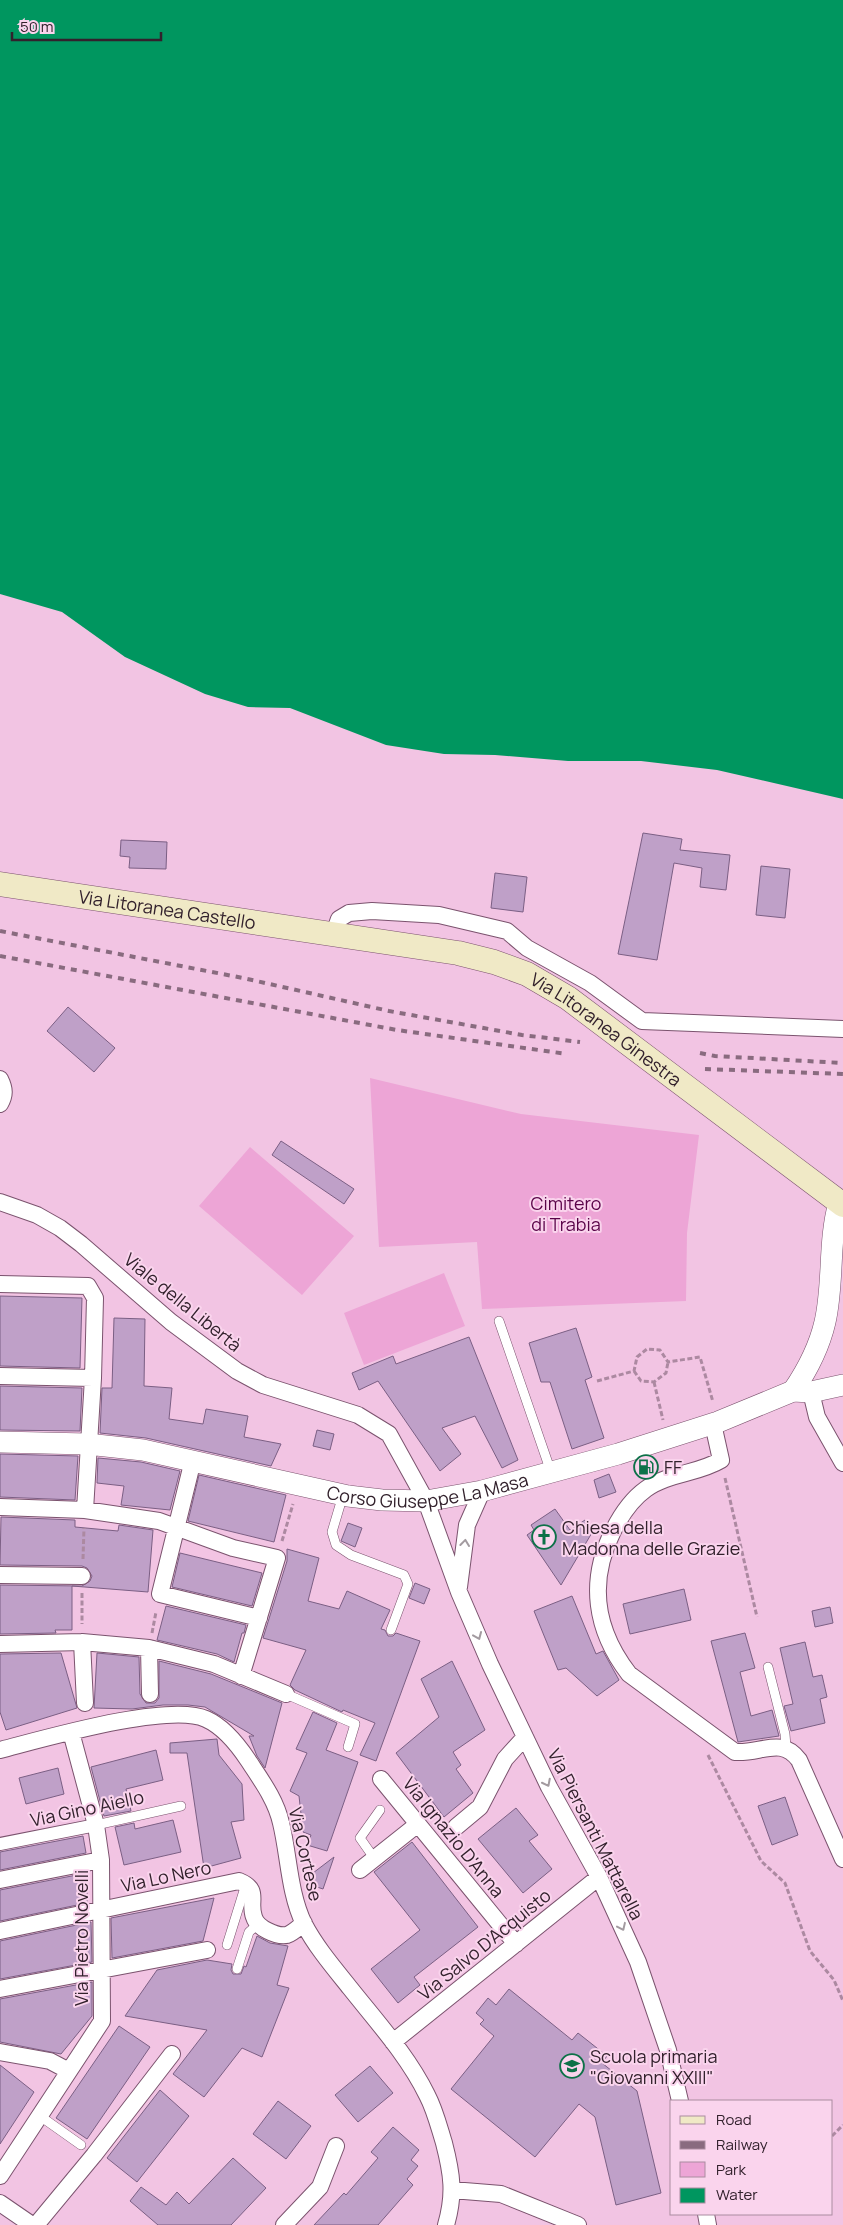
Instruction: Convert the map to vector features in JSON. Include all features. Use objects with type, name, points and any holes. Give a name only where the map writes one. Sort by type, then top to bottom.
[{"type":"main road","name":"Via Litoranea Castello","points":[[0,884],[334,933]]},
{"type":"main road","name":"Via Litoranea Ginestra","points":[[334,933],[458,953],[494,962],[527,974],[568,998],[841,1204]]},
{"type":"street","points":[[334,933],[338,919],[349,913],[372,911],[439,915],[507,931],[528,948],[590,983],[642,1020],[843,1029]]},
{"type":"street","points":[[0,1079],[5,1088],[4,1097],[0,1104]]},
{"type":"street","name":"Viale della Libertà","points":[[0,1202],[37,1215],[60,1228],[171,1322],[236,1371],[263,1385],[358,1415],[389,1434],[426,1501],[459,1592]]},
{"type":"street","points":[[841,1204],[833,1225],[825,1320],[816,1352],[806,1373],[802,1392],[843,1463]]},
{"type":"street","points":[[0,1284],[88,1286],[95,1298],[93,1378],[87,1444],[85,1510]]},
{"type":"street","points":[[0,1376],[93,1378]]},
{"type":"street","name":"Corso Giuseppe La Masa","points":[[0,1442],[87,1444],[143,1450],[343,1495],[382,1500],[426,1501],[482,1491],[618,1454],[716,1423],[802,1392],[843,1385]]},
{"type":"street","points":[[716,1423],[721,1460],[712,1466],[660,1481],[647,1488],[634,1499],[611,1534],[600,1561],[597,1581],[601,1619],[618,1660],[630,1674],[735,1752],[747,1753],[786,1747],[793,1752],[799,1760],[843,1859]]},
{"type":"street","points":[[193,1460],[160,1594],[259,1618]]},
{"type":"street","points":[[459,1592],[467,1525],[482,1491]]},
{"type":"street","points":[[0,1507],[85,1510],[159,1521],[233,1548],[277,1558],[240,1676]]},
{"type":"street","points":[[0,1575],[82,1576]]},
{"type":"street","name":"Via Piersanti Mattarella","points":[[459,1592],[490,1664],[549,1787],[599,1877],[638,1962],[668,2050],[680,2100]]},
{"type":"street","points":[[82,1642],[85,1702]]},
{"type":"street","points":[[0,1644],[82,1642],[149,1648],[214,1664],[286,1694]]},
{"type":"street","points":[[149,1648],[150,1694]]},
{"type":"street","name":"Via Cortese","points":[[0,1750],[71,1732],[148,1718],[191,1714],[207,1719],[224,1731],[239,1746],[270,1794],[281,1822],[296,1903],[304,1923],[319,1949],[393,2042],[426,2093],[435,2113],[452,2172],[452,2204],[446,2225]]},
{"type":"street","name":"Via Pietro Novelli","points":[[0,2176],[102,2021],[100,1860],[96,1825],[71,1732]]},
{"type":"street","points":[[456,1827],[480,1807],[505,1758],[525,1737]]},
{"type":"street","name":"Via Ignazio D'Anna","points":[[381,1779],[516,1944]]},
{"type":"street","points":[[360,1870],[418,1824]]},
{"type":"street","name":"Via Gino Aiello","points":[[0,1844],[96,1825]]},
{"type":"street","points":[[0,1880],[100,1860]]},
{"type":"street","name":"Via Salvo D'Acquisto","points":[[393,2042],[599,1877]]},
{"type":"street","name":"Via Lo Nero","points":[[0,1931],[239,1881],[246,1884]]},
{"type":"street","points":[[246,1884],[253,1892],[254,1917],[258,1924],[274,1934],[288,1935],[304,1923]]},
{"type":"street","points":[[0,1989],[207,1950]]},
{"type":"street","points":[[0,2052],[50,2061],[69,2071]]},
{"type":"street","points":[[0,2203],[34,2225],[94,2156],[172,2054]]},
{"type":"street","points":[[284,2225],[320,2187],[336,2146]]},
{"type":"street","points":[[452,2190],[501,2194],[578,2225]]},
{"type":"lane","points":[[499,1321],[552,1472]]},
{"type":"lane","points":[[343,1495],[332,1532],[336,1545],[351,1555],[404,1575],[408,1584],[391,1630]]},
{"type":"lane","points":[[768,1667],[786,1734],[786,1747]]},
{"type":"lane","points":[[286,1694],[355,1724],[348,1747]]},
{"type":"lane","name":"Via Gino Aiello","points":[[96,1825],[181,1806]]},
{"type":"lane","points":[[374,1858],[360,1838],[380,1810]]},
{"type":"lane","points":[[227,1945],[246,1884]]},
{"type":"lane","points":[[237,1969],[249,1932],[258,1924]]},
{"type":"lane","points":[[40,2116],[81,2145]]},
{"type":"path","points":[[647,1349],[660,1350],[668,1362],[666,1373],[654,1382],[641,1381],[634,1371],[637,1358],[647,1349]]},
{"type":"path","points":[[668,1362],[700,1357],[716,1423]]},
{"type":"path","points":[[597,1381],[634,1371]]},
{"type":"path","points":[[654,1382],[667,1438]]},
{"type":"path","points":[[721,1460],[757,1617]]},
{"type":"path","points":[[277,1558],[298,1486]]},
{"type":"path","points":[[149,1648],[160,1594]]},
{"type":"path","points":[[706,1752],[761,1861],[785,1882],[810,1951],[834,1980],[843,2001]]},
{"type":"path","points":[[833,2135],[843,2125]]},
{"type":"green space","name":"Cimitero di Trabia","points":[[370,1078],[521,1114],[699,1135],[687,1233],[686,1301],[482,1309],[477,1242],[379,1247]]},
{"type":"green space","points":[[250,1147],[354,1236],[302,1295],[199,1206]]},
{"type":"green space","points":[[444,1273],[465,1326],[364,1365],[344,1313]]},
{"type":"water","points":[[0,0],[843,0],[843,799],[717,770],[641,761],[568,761],[495,755],[444,754],[386,745],[290,708],[248,707],[205,694],[125,657],[62,612],[0,594]]},
{"type":"building","points":[[643,833],[682,839],[680,850],[730,855],[726,890],[700,887],[702,868],[674,863],[657,960],[618,954]]},
{"type":"building","points":[[121,840],[167,842],[166,869],[129,868],[130,857],[120,856]]},
{"type":"building","points":[[761,866],[790,869],[785,918],[756,915]]},
{"type":"building","points":[[495,873],[527,877],[523,912],[491,908]]},
{"type":"building","points":[[68,1007],[115,1048],[94,1072],[47,1031]]},
{"type":"building","points":[[281,1141],[354,1189],[344,1204],[272,1155]]},
{"type":"building","points":[[0,1296],[82,1298],[80,1368],[0,1366]]},
{"type":"building","points":[[114,1318],[145,1319],[144,1386],[172,1388],[169,1419],[203,1424],[206,1409],[248,1416],[244,1437],[281,1444],[271,1466],[146,1438],[100,1433],[102,1388],[112,1388]]},
{"type":"building","points":[[576,1328],[592,1377],[585,1380],[604,1438],[572,1449],[550,1382],[541,1382],[529,1343]]},
{"type":"building","points":[[469,1337],[518,1460],[502,1468],[475,1416],[442,1428],[461,1454],[440,1471],[378,1381],[359,1390],[352,1373],[393,1356],[396,1364]]},
{"type":"building","points":[[0,1386],[82,1388],[80,1431],[0,1430]]},
{"type":"building","points":[[317,1430],[334,1434],[330,1450],[313,1446]]},
{"type":"building","points":[[0,1454],[78,1456],[75,1500],[0,1497]]},
{"type":"building","points":[[98,1458],[141,1462],[180,1471],[170,1510],[121,1505],[124,1486],[97,1483]]},
{"type":"building","points":[[609,1474],[616,1492],[599,1498],[594,1480]]},
{"type":"building","points":[[199,1475],[286,1495],[274,1542],[188,1521]]},
{"type":"building","points":[[555,1509],[570,1530],[585,1520],[593,1531],[561,1585],[527,1535],[534,1530],[531,1525]]},
{"type":"building","points":[[1,1517],[75,1520],[75,1527],[118,1531],[119,1525],[153,1530],[148,1592],[72,1586],[72,1630],[55,1630],[56,1633],[0,1634],[0,1585],[82,1586],[90,1581],[92,1576],[87,1568],[82,1566],[0,1565]]},
{"type":"building","points":[[348,1523],[362,1528],[355,1547],[341,1541]]},
{"type":"building","points":[[287,1549],[319,1558],[308,1601],[339,1609],[347,1591],[390,1610],[381,1629],[385,1630],[388,1636],[393,1636],[396,1633],[420,1641],[376,1761],[360,1755],[375,1723],[343,1710],[342,1712],[295,1690],[290,1685],[306,1650],[263,1638],[287,1561]]},
{"type":"building","points":[[180,1553],[262,1573],[252,1606],[172,1587]]},
{"type":"building","points":[[415,1583],[430,1589],[424,1604],[409,1598]]},
{"type":"building","points":[[684,1589],[691,1620],[630,1634],[623,1604]]},
{"type":"building","points":[[572,1596],[596,1654],[603,1651],[619,1680],[597,1696],[566,1668],[558,1670],[534,1611]]},
{"type":"building","points":[[166,1606],[246,1625],[234,1662],[217,1654],[157,1640]]},
{"type":"building","points":[[830,1607],[833,1623],[815,1627],[812,1611]]},
{"type":"building","points":[[745,1633],[755,1668],[740,1672],[751,1716],[772,1710],[779,1736],[738,1742],[711,1641]]},
{"type":"building","points":[[805,1642],[813,1677],[822,1675],[827,1697],[820,1699],[825,1723],[791,1731],[784,1706],[793,1704],[780,1648]]},
{"type":"building","points":[[61,1653],[77,1708],[6,1730],[0,1712],[0,1654]]},
{"type":"building","points":[[97,1653],[139,1657],[140,1694],[146,1703],[155,1703],[159,1698],[159,1661],[211,1674],[282,1703],[265,1768],[257,1756],[249,1736],[254,1736],[205,1707],[163,1705],[132,1709],[94,1708]]},
{"type":"building","points":[[452,1661],[485,1730],[453,1752],[461,1765],[456,1769],[473,1793],[444,1817],[396,1753],[439,1717],[421,1679]]},
{"type":"building","points":[[313,1712],[337,1723],[326,1750],[358,1762],[327,1851],[307,1845],[311,1835],[303,1832],[299,1796],[290,1791],[307,1753],[296,1749]]},
{"type":"building","points":[[217,1739],[219,1755],[242,1784],[244,1820],[231,1822],[241,1858],[204,1868],[187,1753],[170,1753],[170,1743]]},
{"type":"building","points":[[156,1750],[163,1780],[126,1789],[131,1811],[104,1816],[91,1767]]},
{"type":"building","points":[[58,1768],[64,1794],[26,1804],[19,1778]]},
{"type":"building","points":[[785,1797],[798,1835],[772,1845],[758,1806]]},
{"type":"building","points":[[516,1808],[538,1835],[529,1841],[552,1869],[523,1893],[478,1839]]},
{"type":"building","points":[[173,1820],[181,1852],[124,1865],[115,1827],[134,1823],[135,1829]]},
{"type":"building","points":[[83,1836],[86,1853],[0,1870],[0,1852]]},
{"type":"building","points":[[412,1842],[478,1927],[414,1977],[420,1985],[398,2003],[371,1969],[420,1930],[374,1872]]},
{"type":"building","points":[[334,1857],[323,1889],[308,1884],[313,1873]]},
{"type":"building","points":[[87,1873],[87,1903],[0,1921],[0,1890]]},
{"type":"building","points":[[214,1898],[203,1941],[112,1958],[111,1918]]},
{"type":"building","points":[[91,1922],[92,1962],[0,1979],[0,1941]]},
{"type":"building","points":[[257,1936],[270,1943],[288,1946],[277,1985],[289,1988],[262,2057],[242,2048],[204,2097],[173,2074],[207,2030],[125,2016],[157,1970],[207,1960],[232,1964],[231,1970],[233,1974],[241,1974],[244,1966],[246,1967]]},
{"type":"building","points":[[92,1982],[92,2016],[61,2054],[0,2042],[0,1999]]},
{"type":"building","points":[[509,1989],[572,2040],[578,2033],[607,2056],[602,2063],[637,2091],[661,2193],[616,2205],[595,2117],[579,2104],[535,2157],[451,2089],[494,2036],[480,2024],[484,2020],[476,2013],[488,1998],[496,2005]]},
{"type":"building","points":[[119,2026],[150,2047],[87,2139],[56,2118]]},
{"type":"building","points":[[0,2065],[34,2092],[0,2144]]},
{"type":"building","points":[[370,2066],[393,2093],[358,2122],[335,2095]]},
{"type":"building","points":[[160,2090],[189,2116],[137,2182],[107,2158]]},
{"type":"building","points":[[278,2101],[311,2126],[286,2159],[253,2134]]},
{"type":"building","points":[[393,2127],[419,2150],[411,2160],[418,2166],[407,2179],[413,2185],[378,2225],[314,2225],[344,2193],[346,2195],[378,2158],[371,2152]]},
{"type":"building","points":[[233,2158],[266,2188],[231,2225],[158,2225],[130,2201],[141,2187],[166,2205],[177,2192],[189,2204]]},
{"type":"railway","points":[[0,931],[243,978],[389,1011],[522,1035],[580,1042]]},
{"type":"railway","points":[[0,956],[397,1030],[567,1054]]},
{"type":"railway","points":[[700,1053],[715,1056],[843,1063]]},
{"type":"railway","points":[[705,1069],[843,1074]]},
{"type":"place","name":"FF","points":[[646,1467]]},
{"type":"place","name":"Chiesa della Madonna delle Grazie","points":[[544,1537]]},
{"type":"place","name":"Scuola primaria \"Giovanni XXIII\"","points":[[572,2066]]}]
